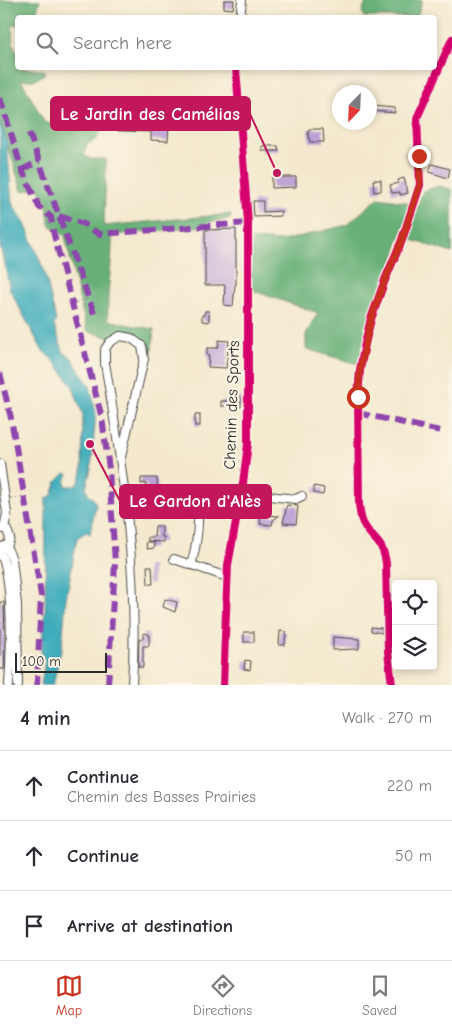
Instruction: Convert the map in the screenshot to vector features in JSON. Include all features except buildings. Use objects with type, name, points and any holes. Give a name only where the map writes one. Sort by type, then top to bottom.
[{"type":"street","points":[[240,15],[242,0]]},
{"type":"street","points":[[392,685],[388,652],[384,550],[364,526],[361,519],[358,397],[360,370],[371,319],[415,203],[420,184],[417,118],[452,39]]},
{"type":"street","name":"Chemin des Sports","points":[[223,685],[225,675],[224,642],[228,565],[248,444],[248,222],[236,70]]},
{"type":"street","points":[[121,457],[144,359],[142,346],[131,338],[120,336],[110,342],[105,350],[105,363],[121,457],[130,535],[134,658],[132,685]]},
{"type":"street","points":[[0,464],[7,514],[2,528],[10,535],[10,541],[2,548],[12,559],[17,604],[12,685]]},
{"type":"street","points":[[241,493],[296,499],[302,496]]},
{"type":"street","points":[[191,565],[194,556],[198,509],[197,498]]},
{"type":"street","points":[[174,559],[227,577]]},
{"type":"path","points":[[71,303],[89,299]]},
{"type":"path","points":[[6,498],[24,496]]},
{"type":"green space","points":[[0,0],[40,0],[36,15],[15,15],[15,25],[12,26],[15,70],[44,70],[45,73],[34,80],[21,79],[44,122],[74,129],[101,130],[97,139],[87,144],[84,155],[90,159],[106,159],[104,226],[231,214],[230,219],[209,222],[205,226],[112,235],[108,320],[154,329],[152,350],[139,337],[126,333],[108,337],[87,331],[65,236],[49,224],[47,202],[38,188],[22,191],[0,120]]},
{"type":"green space","points":[[367,0],[422,0],[418,15],[363,15],[362,12]]},
{"type":"green space","points":[[438,186],[452,189],[452,253],[406,238],[423,191]]},
{"type":"green space","points":[[378,198],[412,203],[358,364],[306,349],[306,334],[318,313],[251,290],[251,239],[282,241],[347,225]]},
{"type":"water","points":[[0,120],[7,143],[12,203],[24,221],[45,273],[56,320],[54,326],[64,353],[70,356],[90,386],[96,413],[91,469],[86,488],[96,504],[90,534],[86,532],[77,538],[66,599],[62,646],[53,685],[41,685],[45,661],[41,652],[45,610],[46,499],[52,495],[57,481],[65,473],[68,474],[65,482],[66,486],[74,486],[79,482],[82,472],[83,415],[72,385],[54,361],[42,350],[10,290],[0,245]]},
{"type":"marked path","points":[[0,98],[22,170],[39,207],[51,217],[53,231],[102,418],[109,469],[115,563],[108,685]]},
{"type":"marked path","points":[[29,133],[95,316]]},
{"type":"marked path","points":[[22,170],[39,161]]},
{"type":"marked path","points":[[59,216],[84,224],[99,234],[248,223]]},
{"type":"marked path","points":[[0,373],[11,418],[41,595],[37,685]]},
{"type":"marked path","points":[[358,413],[445,432]]},
{"type":"cycle path","points":[[392,685],[388,652],[386,563],[382,549],[363,523],[359,504],[358,397],[360,370],[371,319],[402,240],[420,185],[417,118],[452,39]]},
{"type":"cycle path","points":[[223,685],[228,565],[248,444],[248,223],[236,70]]},
{"type":"place","name":"Le Jardin des Camélias","points":[[277,173]]},
{"type":"place","name":"Le Gardon d'Alès","points":[[90,444]]},
{"type":"route","points":[[358,397],[360,370],[371,319],[402,240],[420,184],[419,156]]}]
